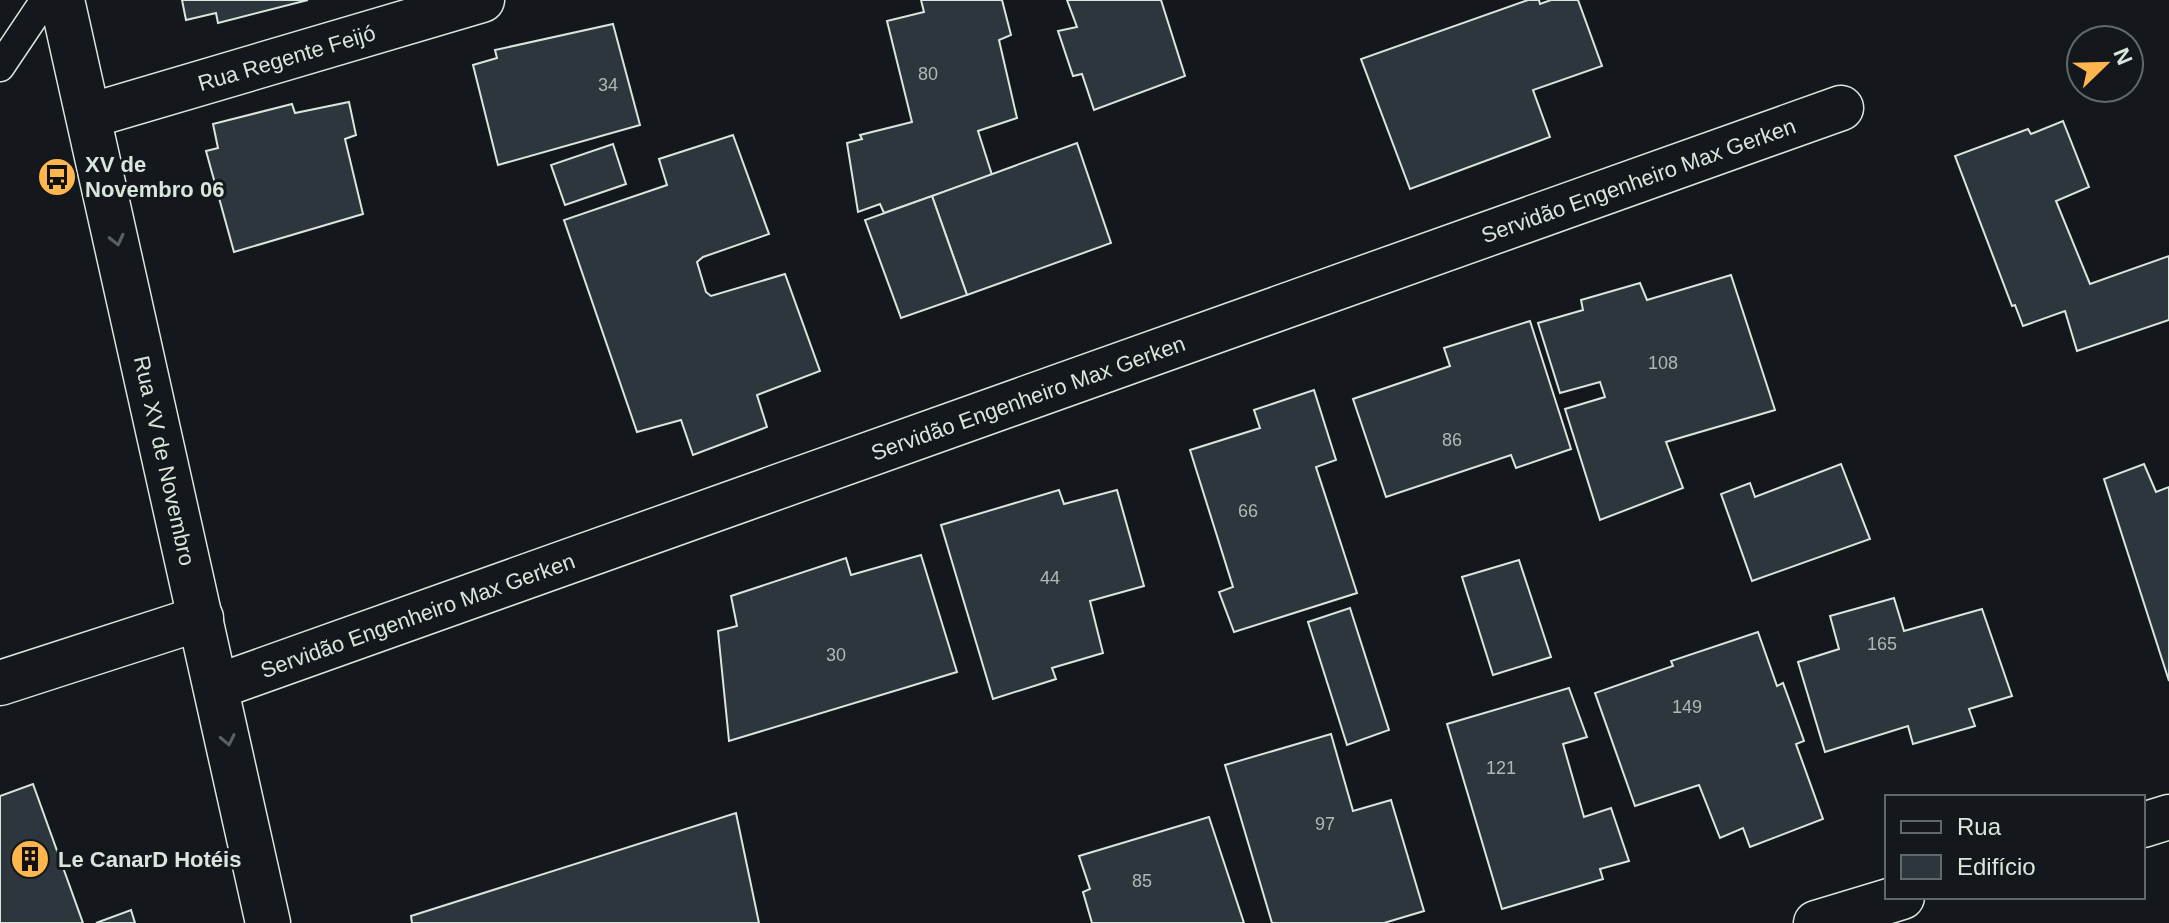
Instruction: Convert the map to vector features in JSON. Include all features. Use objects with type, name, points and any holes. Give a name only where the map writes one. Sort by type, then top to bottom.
[{"type":"street","name":"Rua XV de Novembro","points":[[62,0],[268,923]]},
{"type":"street","name":"Rua Regente Feijó","points":[[89,116],[482,0]]},
{"type":"street","name":"Servidão Engenheiro Max Gerken","points":[[216,687],[1841,108]]},
{"type":"street","points":[[0,683],[201,618]]},
{"type":"street","points":[[2145,824],[2169,817]]},
{"type":"street","points":[[1816,923],[1895,899]]},
{"type":"lane","points":[[0,67],[45,0]]},
{"type":"building","points":[[182,0],[308,0],[218,23],[216,13],[186,20]]},
{"type":"building","points":[[921,0],[1002,0],[1011,35],[999,40],[1017,118],[978,131],[992,175],[884,213],[880,204],[858,212],[847,143],[862,139],[860,135],[912,122],[887,21],[924,12]]},
{"type":"building","points":[[1067,0],[1161,0],[1185,76],[1094,110],[1082,74],[1073,76],[1058,31],[1077,27]]},
{"type":"building","points":[[1528,0],[1539,0],[1540,4],[1551,0],[1578,0],[1602,66],[1533,90],[1550,137],[1410,189],[1361,59]]},
{"type":"building","points":[[613,24],[640,125],[498,165],[473,65],[497,58],[495,50]]},
{"type":"building","points":[[349,102],[356,135],[345,139],[363,214],[234,252],[206,151],[218,148],[213,124],[292,104],[295,113]]},
{"type":"building","points":[[2063,121],[2089,187],[2056,201],[2090,284],[2169,256],[2169,320],[2077,351],[2065,311],[2023,326],[2015,305],[2012,306],[1955,156],[2028,129],[2031,134]]},
{"type":"building","points":[[733,135],[769,234],[703,257],[697,262],[706,292],[711,296],[785,274],[820,371],[757,395],[767,427],[693,455],[681,420],[637,432],[564,220],[667,185],[659,159]]},
{"type":"building","points":[[1077,143],[1111,243],[967,295],[932,196]]},
{"type":"building","points":[[613,144],[626,184],[565,205],[551,165]]},
{"type":"building","points":[[932,196],[967,295],[901,318],[865,220]]},
{"type":"building","points":[[1731,275],[1775,410],[1666,442],[1683,488],[1600,520],[1565,409],[1605,397],[1600,382],[1560,393],[1538,323],[1583,310],[1581,300],[1640,283],[1647,300]]},
{"type":"building","points":[[1530,321],[1571,449],[1516,468],[1511,455],[1386,497],[1353,399],[1450,366],[1444,348]]},
{"type":"building","points":[[1314,390],[1336,460],[1316,467],[1357,593],[1234,632],[1219,592],[1233,587],[1190,450],[1260,428],[1254,410]]},
{"type":"building","points":[[1841,464],[1870,539],[1752,581],[1721,494],[1750,483],[1755,497]]},
{"type":"building","points":[[2144,464],[2156,492],[2169,487],[2169,681],[2104,479]]},
{"type":"building","points":[[1059,490],[1064,504],[1117,490],[1144,586],[1090,601],[1103,653],[1052,668],[1056,679],[993,699],[941,525]]},
{"type":"building","points":[[921,555],[957,672],[729,741],[718,631],[737,626],[731,596],[846,558],[851,575]]},
{"type":"building","points":[[1519,560],[1551,657],[1493,675],[1462,577]]},
{"type":"building","points":[[1894,598],[1904,631],[1982,609],[2012,696],[1969,709],[1975,726],[1913,744],[1908,726],[1825,752],[1798,662],[1839,649],[1830,616]]},
{"type":"building","points":[[1350,608],[1389,730],[1347,745],[1308,622]]},
{"type":"building","points":[[1758,632],[1777,686],[1783,683],[1804,741],[1796,744],[1823,819],[1750,847],[1743,828],[1720,838],[1699,785],[1635,806],[1595,693],[1673,666],[1671,661]]},
{"type":"building","points":[[1569,688],[1587,737],[1563,744],[1584,817],[1611,808],[1629,861],[1600,869],[1603,879],[1502,909],[1447,724]]},
{"type":"building","points":[[1331,734],[1353,811],[1391,800],[1424,911],[1384,923],[1272,923],[1225,765]]},
{"type":"building","name":"Le CanarD Hotéis","points":[[33,784],[83,923],[0,923],[0,796]]},
{"type":"building","points":[[736,813],[759,923],[412,923],[411,916]]},
{"type":"building","points":[[1209,817],[1244,923],[1092,923],[1083,892],[1090,889],[1079,856]]},
{"type":"building","name":"Le CanarD Hotéis","points":[[131,910],[135,923],[96,923]]},
{"type":"place","name":"XV de Novembro 06","points":[[57,177]]},
{"type":"place","name":"Le CanarD Hotéis","points":[[30,859]]}]
